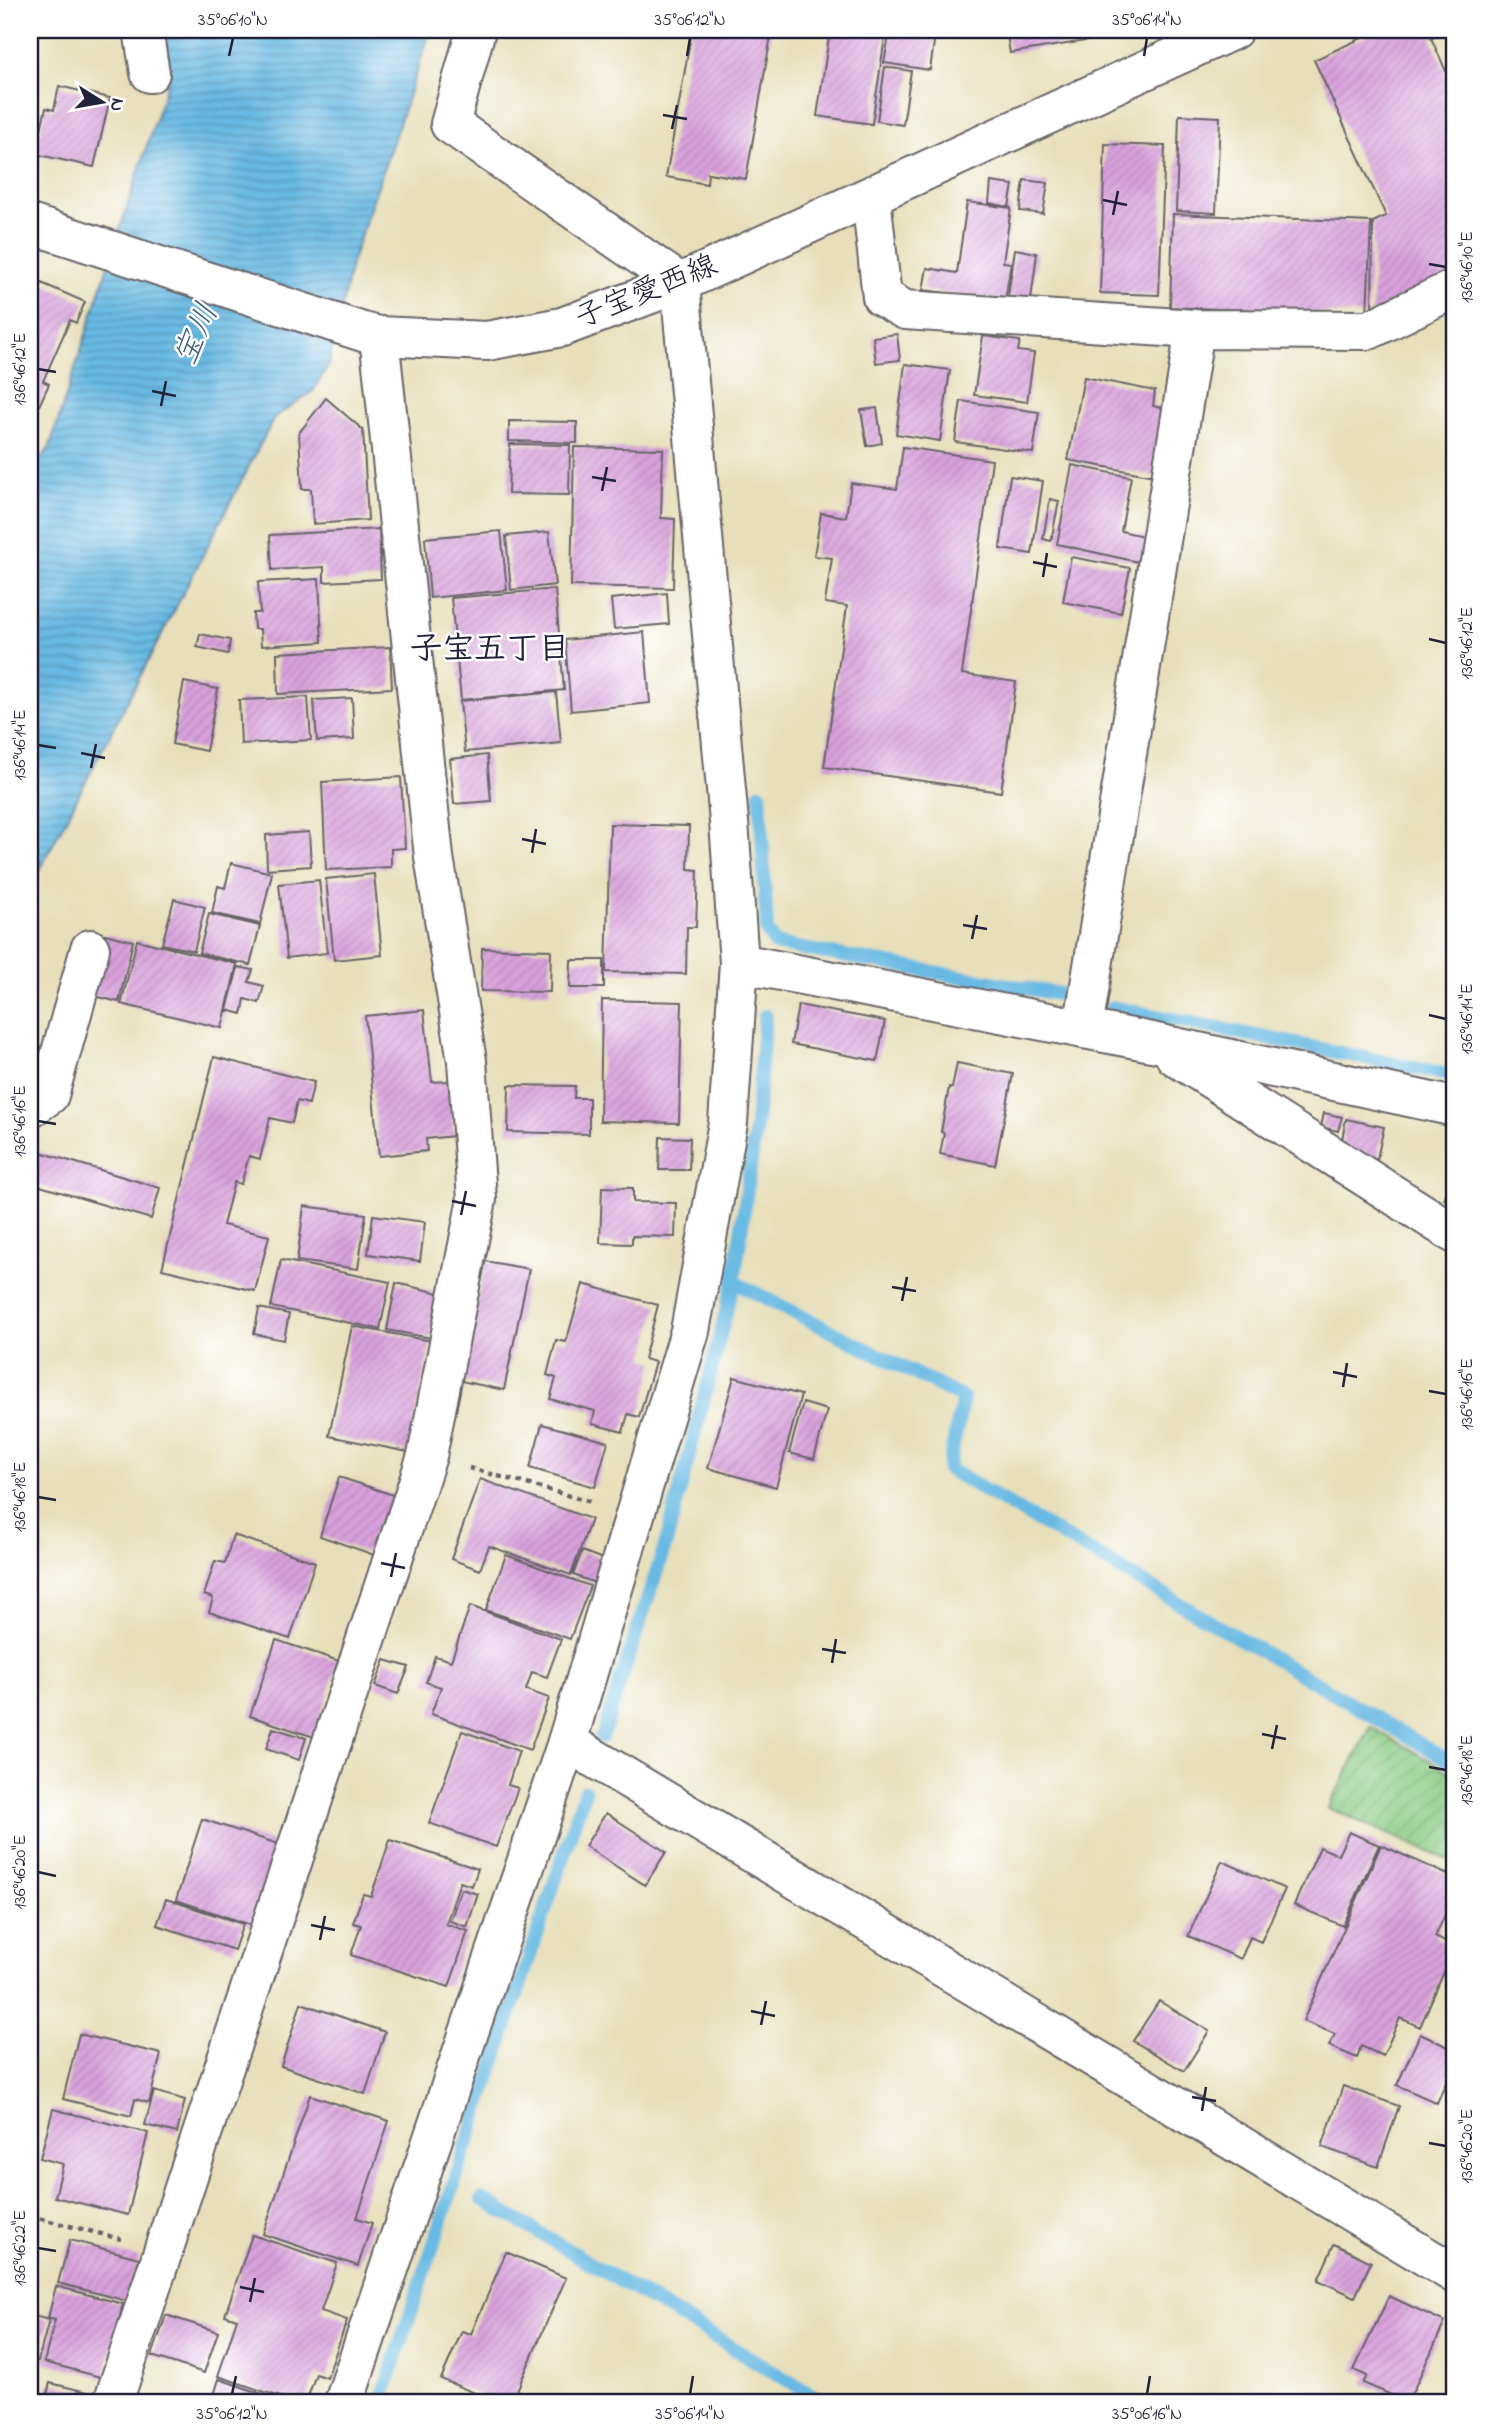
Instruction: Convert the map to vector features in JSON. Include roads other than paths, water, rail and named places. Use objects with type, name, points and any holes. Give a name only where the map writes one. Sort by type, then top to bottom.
[{"type":"street","points":[[143,30],[150,74]]},
{"type":"street","points":[[344,2402],[567,1742],[692,1318],[728,1123],[739,963],[729,822],[680,283],[450,124],[476,30]]},
{"type":"street","name":"子宝愛西線","points":[[30,224],[371,334],[487,341],[562,327],[680,283],[1233,30]]},
{"type":"street","points":[[871,197],[882,297],[905,310],[1195,329],[1369,330],[1455,288]]},
{"type":"street","points":[[1083,1030],[1195,329]]},
{"type":"street","points":[[113,2402],[427,1456],[477,1199],[467,1061],[434,857],[371,334]]},
{"type":"street","points":[[30,1108],[49,1095],[90,949]]},
{"type":"street","points":[[739,963],[1152,1042],[1455,1107]]},
{"type":"street","points":[[1152,1042],[1455,1234]]},
{"type":"street","points":[[567,1742],[1455,2274]]},
{"type":"water","name":"宝川","points":[[166,30],[431,30],[351,264],[329,365],[313,391],[274,418],[30,889],[30,471],[49,449],[169,77]]},
{"type":"waterway","points":[[760,793],[767,931],[775,944],[1076,997]]},
{"type":"waterway","points":[[1112,1007],[1455,1076]]},
{"type":"waterway","points":[[602,1737],[667,1540],[734,1282],[756,1125],[765,1016]]},
{"type":"waterway","points":[[734,1282],[963,1398],[948,1469],[1455,1764]]},
{"type":"waterway","points":[[381,2402],[585,1791]]},
{"type":"waterway","points":[[482,2199],[824,2402]]},
{"type":"district","name":"子宝五丁目","points":[[490,650]]}]
